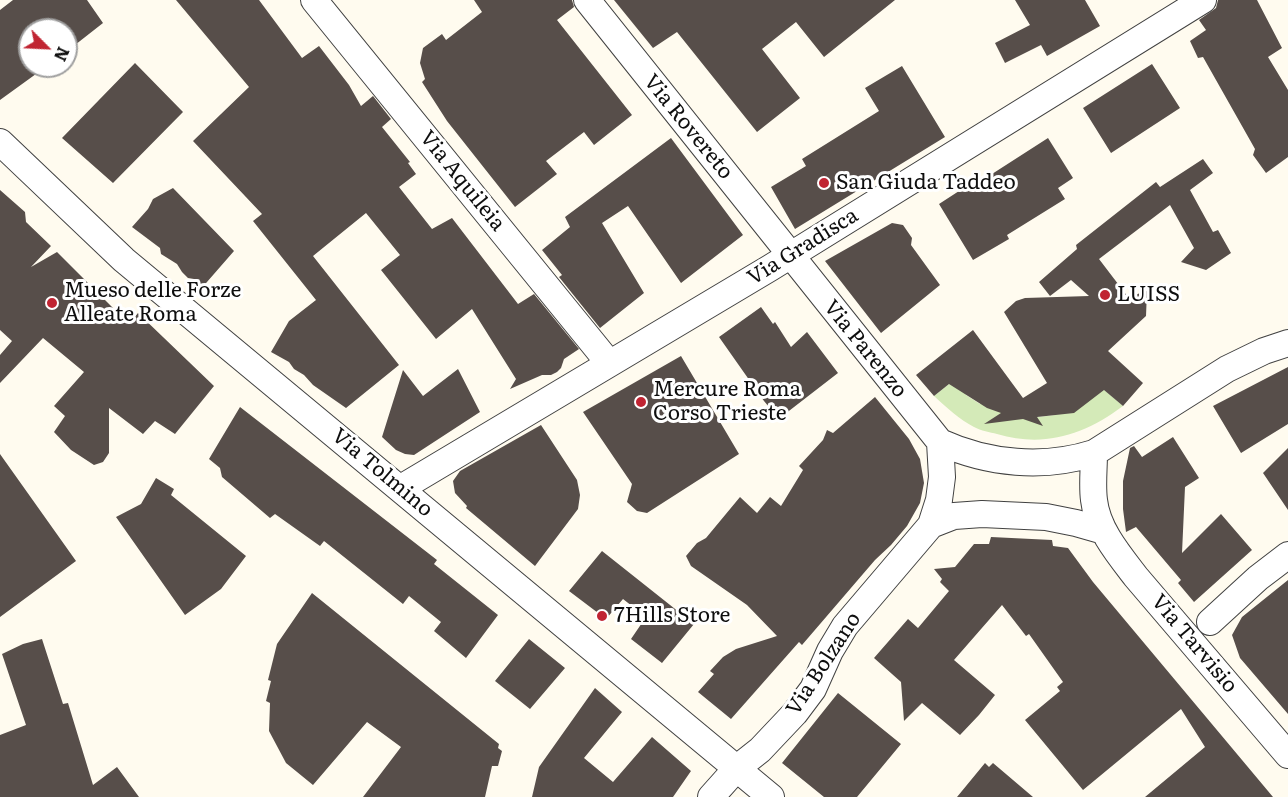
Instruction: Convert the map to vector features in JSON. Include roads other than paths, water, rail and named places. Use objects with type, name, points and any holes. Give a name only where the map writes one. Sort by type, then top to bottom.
[{"type":"street","name":"Via Aquileia","points":[[314,0],[609,363]]},
{"type":"street","name":"Via Rovereto","points":[[586,0],[790,255]]},
{"type":"street","name":"Via Gradisca","points":[[401,488],[790,255],[1203,0]]},
{"type":"street","name":"Via Tolmino","points":[[0,142],[124,260],[771,797]]},
{"type":"street","name":"Via Parenzo","points":[[790,255],[940,442]]},
{"type":"street","points":[[931,525],[939,500],[942,477],[940,442],[966,452],[1027,463],[1060,462],[1094,453],[1227,369],[1264,351],[1288,343]]},
{"type":"street","points":[[1094,453],[1093,498],[1104,531]]},
{"type":"street","points":[[931,525],[954,516],[982,514],[1053,519],[1104,531]]},
{"type":"street","name":"Via Bolzano","points":[[711,797],[736,769],[760,750],[795,713],[813,689],[830,651],[845,626],[931,525]]},
{"type":"street","name":"Via Tarvisio","points":[[1104,531],[1137,577],[1288,755]]},
{"type":"street","points":[[1210,622],[1258,578],[1288,555]]},
{"type":"place","name":"San Giuda Taddeo","points":[[824,183]]},
{"type":"place","name":"LUISS","points":[[1105,295]]},
{"type":"place","name":"Mueso delle Forze Alleate Roma","points":[[52,303]]},
{"type":"place","name":"Mercure Roma Corso Trieste","points":[[641,402]]},
{"type":"place","name":"7Hills Store","points":[[602,616]]}]
